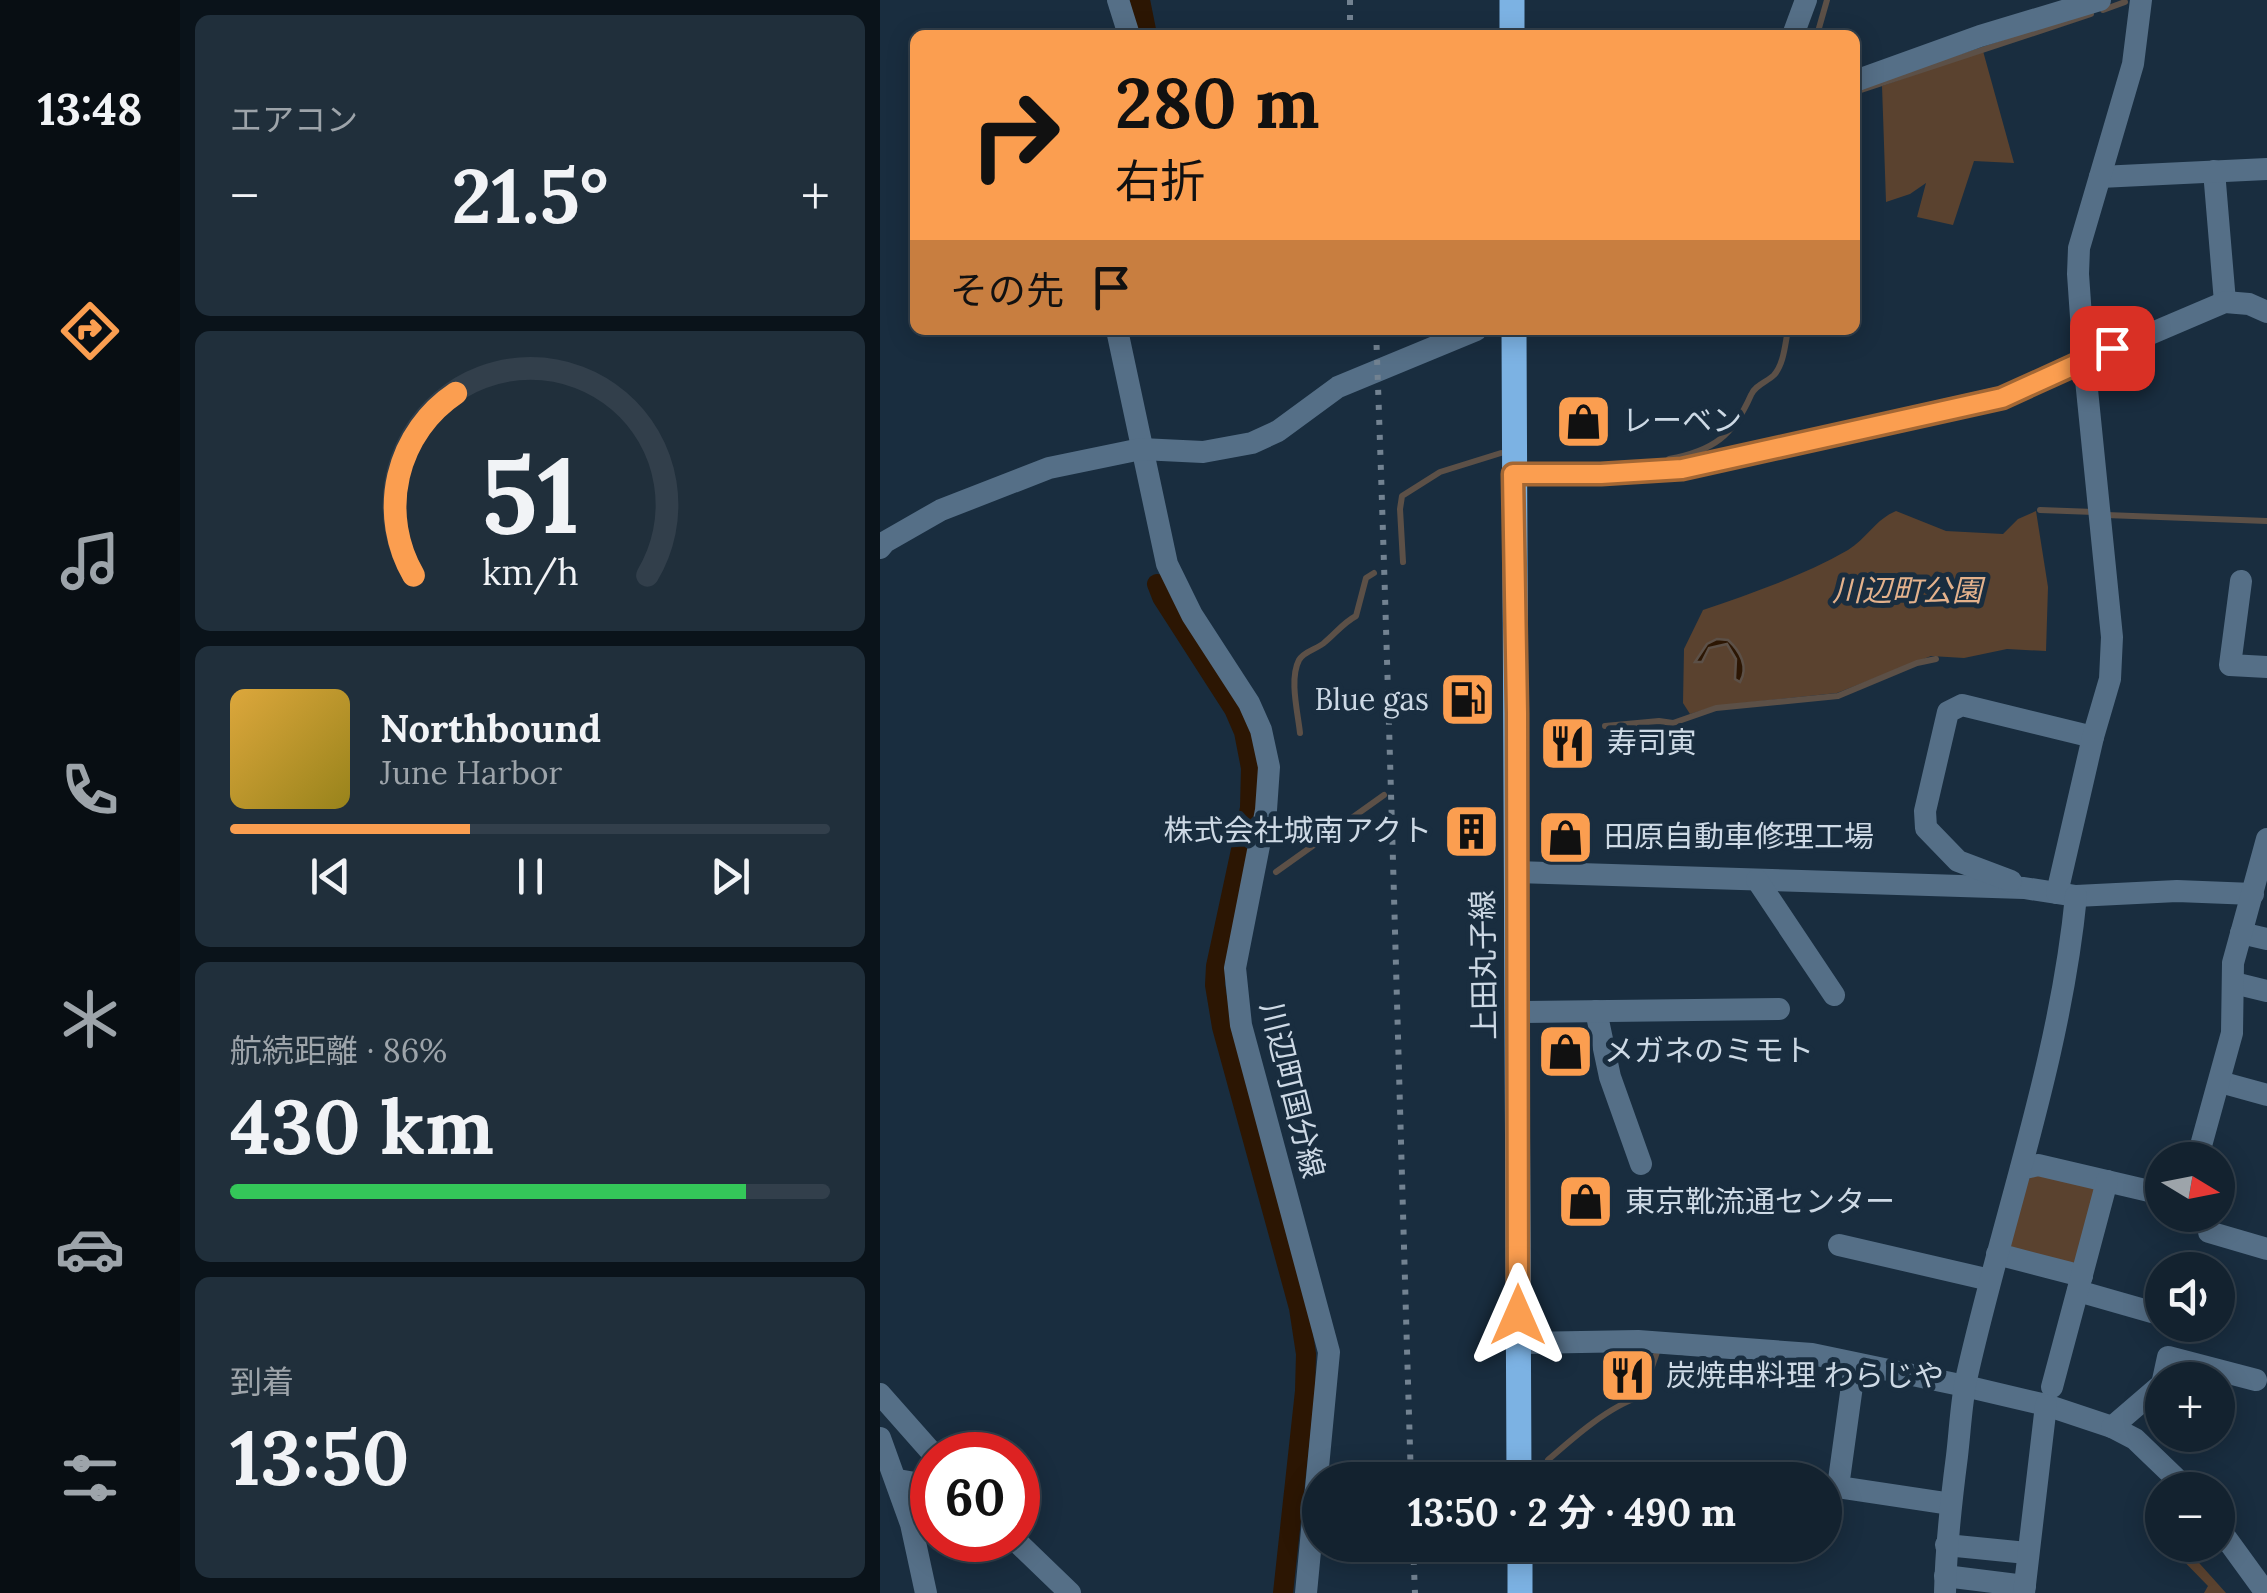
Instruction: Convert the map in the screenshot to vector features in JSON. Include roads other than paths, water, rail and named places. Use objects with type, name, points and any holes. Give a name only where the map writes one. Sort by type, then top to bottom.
[{"type":"main road","points":[[1512,0],[1512,30]]},
{"type":"main road","name":"上田丸子線","points":[[1514,335],[1519,1462]]},
{"type":"main road","points":[[1520,1562],[1520,1593]]},
{"type":"street","points":[[1118,0],[1127,30]]},
{"type":"street","points":[[1795,30],[1806,0]]},
{"type":"street","points":[[1860,79],[1980,36],[2100,0]]},
{"type":"street","points":[[2107,1182],[2049,1396],[2025,1589],[1945,1585],[1965,1386],[2054,1041],[2070,959],[2067,894],[2093,737],[2110,679],[2112,638],[2078,274],[2080,248],[2133,64],[2141,0]]},
{"type":"street","points":[[2100,177],[2267,169]]},
{"type":"street","points":[[2214,171],[2226,302]]},
{"type":"street","points":[[1513,474],[1682,469],[2002,398],[2226,302],[2249,304],[2267,312]]},
{"type":"street","name":"川辺町国分線","points":[[1118,335],[1167,564],[1192,615],[1249,703],[1261,730],[1269,767],[1266,810],[1236,984],[1241,1025],[1329,1352],[1306,1593]]},
{"type":"street","points":[[882,539],[941,510],[1048,468],[1140,449],[1203,452],[1252,442],[1278,432],[1338,387],[1457,335]]},
{"type":"street","points":[[2241,580],[2230,665],[2267,667]]},
{"type":"street","points":[[2024,888],[1958,861],[1926,828],[1924,811],[1948,712],[1962,706],[2093,737]]},
{"type":"street","points":[[2202,1142],[2232,1033],[2233,963],[2267,839]]},
{"type":"street","points":[[1515,872],[2024,888],[2067,894],[2253,894]]},
{"type":"street","points":[[1757,880],[1834,994]]},
{"type":"street","points":[[2241,932],[2267,939]]},
{"type":"street","points":[[2234,983],[2267,991]]},
{"type":"street","points":[[1517,1012],[1779,1008]]},
{"type":"street","points":[[1596,1011],[1610,1077],[1641,1164]]},
{"type":"street","points":[[2220,1082],[2267,1095]]},
{"type":"street","points":[[2021,1169],[2038,1165],[2145,1190]]},
{"type":"street","points":[[2209,1232],[2267,1248]]},
{"type":"street","points":[[1839,1245],[1990,1280]]},
{"type":"street","points":[[1997,1254],[2145,1308]]},
{"type":"street","points":[[1518,1343],[1638,1340],[1812,1354],[1965,1386],[2049,1396],[2112,1427],[2147,1449],[2170,1472]]},
{"type":"street","points":[[1855,1364],[1838,1487],[1951,1504]]},
{"type":"street","points":[[2235,1375],[2256,1381]]},
{"type":"street","points":[[880,1394],[914,1432]]},
{"type":"street","points":[[2112,1427],[2145,1398]]},
{"type":"street","points":[[880,1438],[898,1480],[926,1593]]},
{"type":"street","points":[[898,1480],[910,1482]]},
{"type":"street","points":[[1946,1546],[2028,1553]]},
{"type":"street","points":[[2235,1550],[2266,1593]]},
{"type":"street","points":[[1038,1562],[1070,1593]]},
{"type":"waterway","points":[[1140,0],[1146,30]]},
{"type":"waterway","points":[[1818,30],[1827,0]]},
{"type":"waterway","points":[[2103,10],[2125,2]]},
{"type":"waterway","points":[[1860,90],[2091,14]]},
{"type":"waterway","points":[[1669,459],[1710,446],[1729,431],[1753,392],[1777,370],[1787,335]]},
{"type":"waterway","points":[[1403,562],[1402,496],[1440,472],[1501,453]]},
{"type":"waterway","points":[[2040,510],[2094,512]]},
{"type":"waterway","points":[[2106,515],[2267,521]]},
{"type":"waterway","points":[[1300,733],[1294,686],[1299,660],[1356,616],[1366,578],[1374,573]]},
{"type":"waterway","points":[[1157,584],[1234,709],[1244,732],[1251,768],[1250,808],[1215,985],[1222,1027],[1299,1308],[1306,1354],[1283,1593]]},
{"type":"waterway","points":[[1605,726],[1673,723],[1716,708],[1838,696],[1936,659]]},
{"type":"waterway","points":[[1276,872],[1384,795]]},
{"type":"waterway","points":[[1237,866],[1243,866]]},
{"type":"waterway","points":[[1548,1460],[1580,1432],[1642,1396],[1657,1352]]},
{"type":"railway","points":[[1350,0],[1350,30]]},
{"type":"railway","points":[[1376,335],[1410,1462]]},
{"type":"railway","points":[[1414,1562],[1415,1593]]},
{"type":"place","name":"レーベン","points":[[1583,421]]},
{"type":"place","name":"Blue gas","points":[[1468,700]]},
{"type":"place","name":"寿司寅","points":[[1568,743]]},
{"type":"place","name":"株式会社城南アクト","points":[[1471,831]]},
{"type":"place","name":"田原自動車修理工場","points":[[1565,837]]},
{"type":"place","name":"メガネのミモト","points":[[1565,1051]]},
{"type":"place","name":"東京靴流通センター","points":[[1586,1202]]},
{"type":"place","name":"炭焼串料理 わらじや","points":[[1627,1376]]},
{"type":"park label","name":"川辺町公園","points":[[1907,591]]}]
